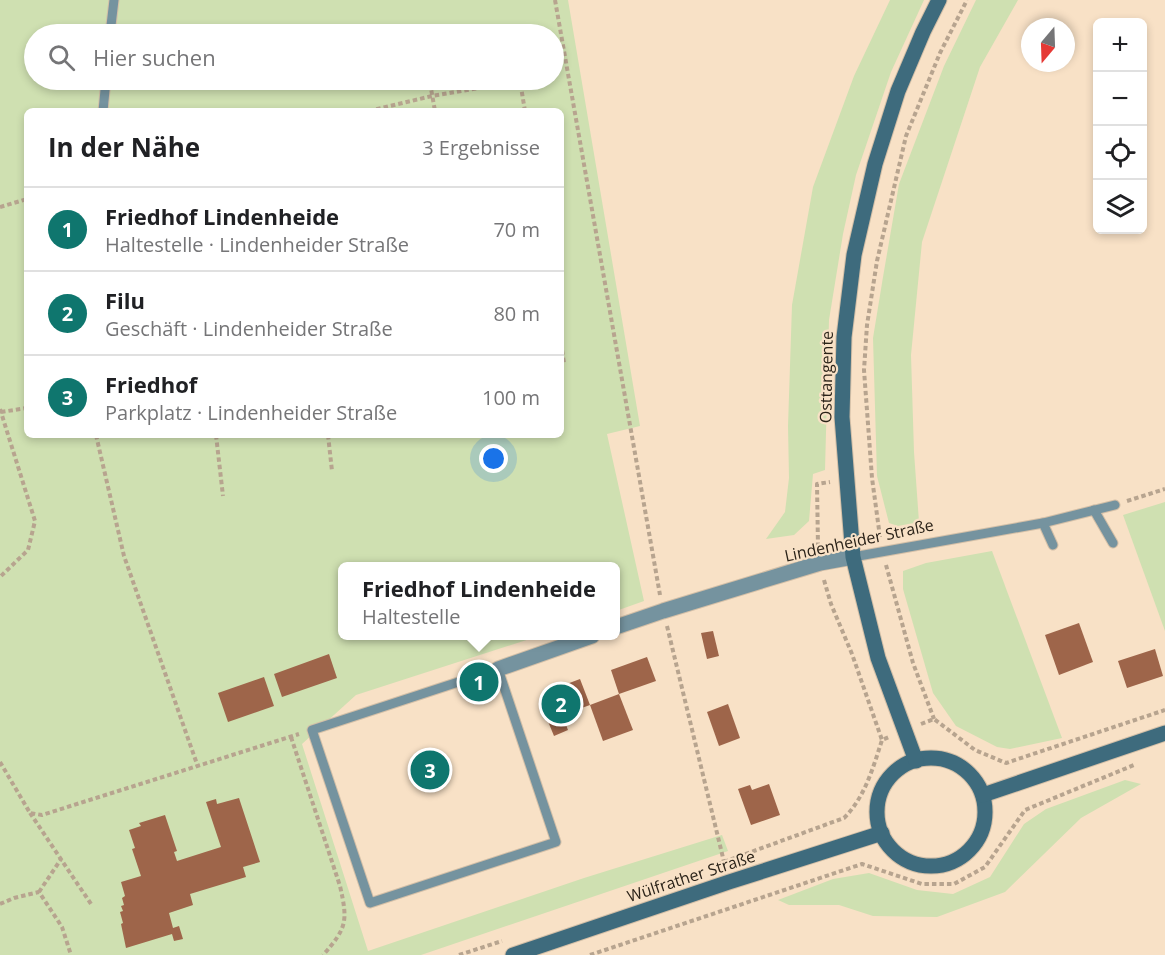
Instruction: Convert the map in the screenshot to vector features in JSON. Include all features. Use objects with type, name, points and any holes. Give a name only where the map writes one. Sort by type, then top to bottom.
[{"type":"main road","name":"Osttangente","points":[[916,761],[878,658],[853,557],[843,417],[844,337],[848,292],[862,213],[875,164],[898,91],[939,0]]},
{"type":"main road","points":[[983,795],[1165,733]]},
{"type":"main road","points":[[932,758],[948,761],[963,768],[974,779],[983,795],[986,812],[983,830],[974,846],[960,859],[943,865],[924,866],[906,861],[892,849],[882,833],[877,816],[879,798],[887,782],[899,769],[916,761],[932,758]]},
{"type":"main road","name":"Wülfrather Straße","points":[[513,955],[882,833]]},
{"type":"street","name":"Lindenheider Straße","points":[[620,625],[819,563],[853,557]]},
{"type":"street","points":[[498,669],[581,640]]},
{"type":"lane","points":[[111,24],[114,0]]},
{"type":"lane","points":[[103,108],[105,90]]},
{"type":"lane","name":"Lindenheider Straße","points":[[853,557],[1043,524],[1115,505]]},
{"type":"lane","points":[[1094,510],[1113,543]]},
{"type":"lane","points":[[1043,524],[1053,544]]},
{"type":"lane","points":[[498,669],[556,842],[370,903],[312,730],[498,669]]},
{"type":"path","points":[[555,0],[559,24]]},
{"type":"path","points":[[967,0],[940,53],[906,136],[878,261],[867,325],[864,370],[872,478],[882,551],[913,663],[934,719],[975,750],[1006,763],[1165,710]]},
{"type":"path","points":[[564,51],[663,611],[729,882]]},
{"type":"path","points":[[431,90],[434,108]]},
{"type":"path","points":[[382,108],[467,90]]},
{"type":"path","points":[[522,90],[524,108]]},
{"type":"path","points":[[0,207],[24,200]]},
{"type":"path","points":[[0,577],[28,550],[35,521],[1,411],[24,408]]},
{"type":"path","points":[[97,438],[124,556],[198,767]]},
{"type":"path","points":[[216,438],[223,496]]},
{"type":"path","points":[[328,438],[332,471]]},
{"type":"path","points":[[703,870],[844,818],[857,806],[872,772],[882,740],[852,654],[831,604],[819,563],[817,484],[872,478]]},
{"type":"path","points":[[1115,505],[1165,489]]},
{"type":"path","points":[[882,740],[934,719]]},
{"type":"path","points":[[30,813],[42,815],[312,730]]},
{"type":"path","points":[[291,737],[346,910],[340,935],[323,955]]},
{"type":"path","points":[[0,762],[30,813],[92,904]]},
{"type":"path","points":[[590,955],[862,864],[922,884],[954,884],[985,867],[1025,810],[1140,762]]},
{"type":"path","points":[[0,779],[6,773]]},
{"type":"path","points":[[0,904],[39,892],[61,859]]},
{"type":"path","points":[[39,892],[63,927],[71,955]]},
{"type":"path","points":[[459,955],[506,939]]},
{"type":"green space","points":[[0,0],[568,0],[640,426],[607,434],[644,601],[620,610],[620,562],[338,562],[338,640],[527,640],[356,695],[302,744],[368,951],[584,878],[722,835],[728,851],[421,955],[0,955]]},
{"type":"green space","points":[[890,0],[924,0],[891,72],[856,175],[843,234],[829,320],[825,470],[813,474],[809,521],[794,535],[766,539],[785,512],[789,478],[788,426],[792,305],[813,187],[854,76]]},
{"type":"green space","points":[[976,0],[1018,0],[980,67],[922,242],[911,355],[919,522],[898,526],[889,523],[877,476],[873,338],[899,184],[944,66]]},
{"type":"green space","points":[[1165,502],[1165,631],[1123,515]]},
{"type":"green space","points":[[992,551],[1062,738],[1010,749],[997,747],[956,726],[933,693],[903,589],[903,571],[926,563]]},
{"type":"green space","points":[[1125,780],[1141,784],[1081,818],[1005,892],[937,917],[873,916],[839,905],[789,905],[778,900],[833,879],[869,873],[917,890],[953,894],[990,877],[1024,824],[1046,809]]},
{"type":"building","points":[[1079,623],[1093,662],[1059,675],[1045,635]]},
{"type":"building","points":[[713,631],[719,656],[707,659],[701,633]]},
{"type":"building","points":[[1155,649],[1163,676],[1127,688],[1118,661]]},
{"type":"building","points":[[329,654],[337,678],[282,697],[274,674]]},
{"type":"building","points":[[647,657],[656,681],[619,694],[611,670]]},
{"type":"building","points":[[264,677],[274,706],[228,722],[218,693]]},
{"type":"building","points":[[580,679],[590,705],[562,715],[568,730],[554,736],[545,714],[555,710],[548,691]]},
{"type":"building","points":[[619,694],[633,730],[603,741],[590,705]]},
{"type":"building","points":[[728,704],[740,738],[719,746],[707,712]]},
{"type":"building","points":[[769,784],[780,815],[751,825],[738,789],[750,785],[752,790]]},
{"type":"building","points":[[239,798],[260,862],[243,867],[246,877],[190,894],[193,905],[169,913],[173,928],[179,926],[183,939],[174,941],[172,934],[126,948],[120,912],[123,911],[122,898],[125,896],[121,882],[141,876],[132,849],[135,848],[129,830],[141,826],[139,823],[165,815],[177,851],[174,852],[177,861],[221,847],[206,802],[216,799],[217,804]]},
{"type":"place","name":"Friedhof Lindenheide","points":[[479,682]]},
{"type":"place","name":"Filu","points":[[561,704]]},
{"type":"place","name":"Friedhof","points":[[430,770]]}]
